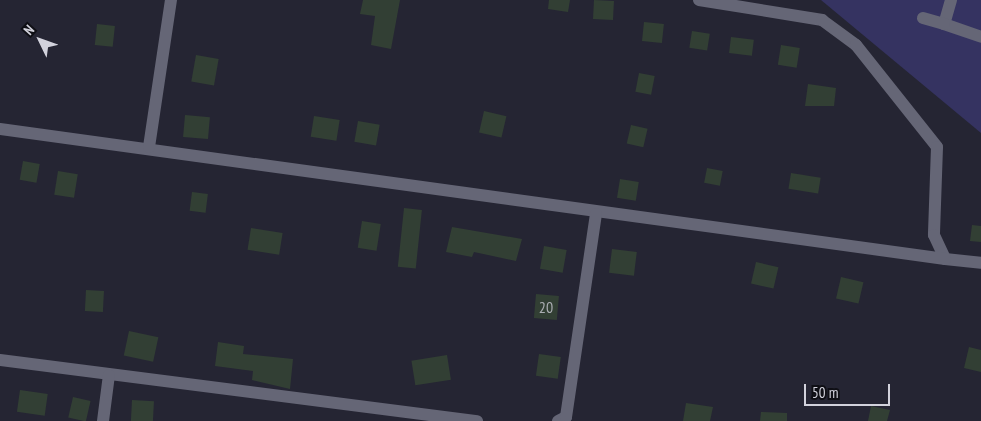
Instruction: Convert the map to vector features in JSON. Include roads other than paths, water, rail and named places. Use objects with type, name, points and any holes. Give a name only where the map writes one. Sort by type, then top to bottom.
[{"type":"lane","points":[[149,147],[171,0]]},
{"type":"lane","points":[[699,0],[822,20],[856,45],[937,148],[934,235],[946,259]]},
{"type":"lane","points":[[944,24],[951,0]]},
{"type":"lane","points":[[923,18],[981,37]]},
{"type":"lane","points":[[0,129],[149,147],[596,214],[981,263]]},
{"type":"lane","points":[[558,421],[566,418],[596,214]]},
{"type":"lane","points":[[0,360],[477,421]]},
{"type":"lane","points":[[103,421],[109,375]]}]
